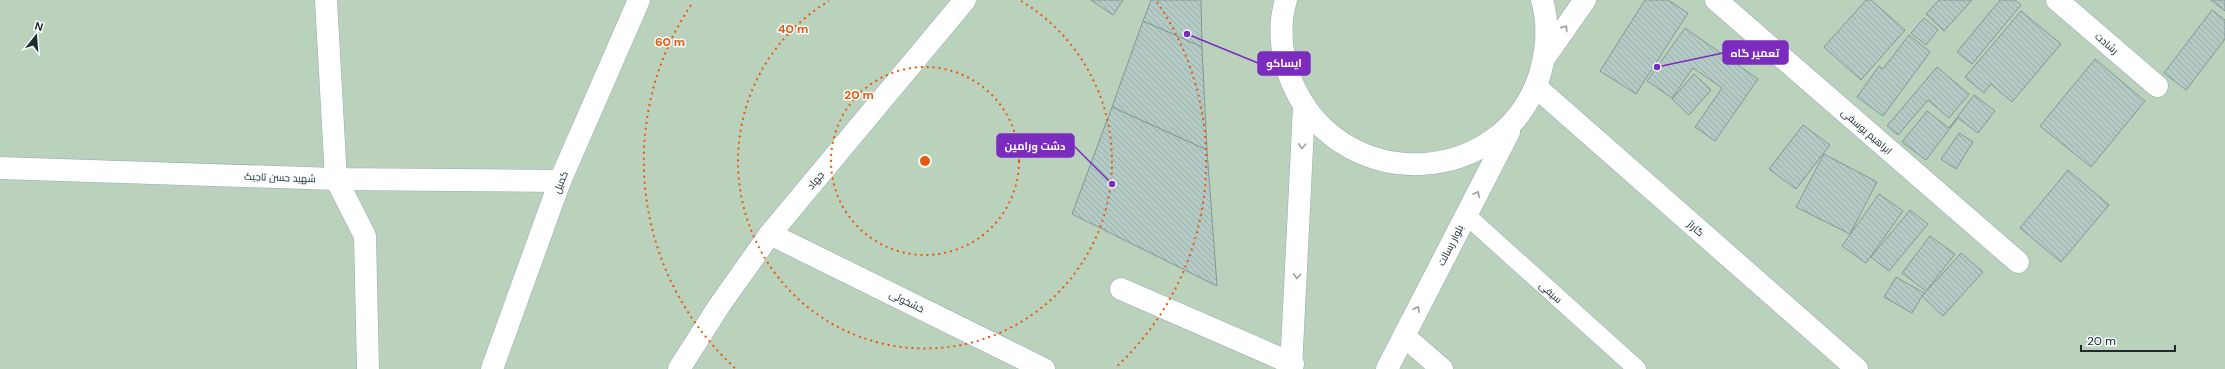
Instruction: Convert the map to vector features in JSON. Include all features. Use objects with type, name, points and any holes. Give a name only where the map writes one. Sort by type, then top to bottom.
[{"type":"street","points":[[326,0],[336,179],[365,236],[368,369]]},
{"type":"street","name":"کمیل","points":[[492,369],[560,181],[639,0]]},
{"type":"street","name":"جهاد","points":[[679,369],[719,306],[770,234],[965,0]]},
{"type":"street","points":[[1286,0],[1283,8],[1281,43],[1288,76],[1304,107],[1332,137],[1368,157],[1408,166],[1450,161],[1488,144],[1514,121],[1536,87],[1545,57],[1546,14],[1542,0]]},
{"type":"street","points":[[1545,57],[1585,0]]},
{"type":"street","name":"ابراهیم یوسفی","points":[[1716,0],[2018,262]]},
{"type":"street","name":"رشادت","points":[[2057,0],[2157,86]]},
{"type":"street","name":"گاراژ","points":[[1536,87],[1857,369]]},
{"type":"street","points":[[1121,289],[1292,366],[1304,107]]},
{"type":"street","name":"بلوار رسالت","points":[[1387,369],[1514,121]]},
{"type":"street","name":"شهید حسن تاجیک","points":[[0,168],[336,179],[560,181]]},
{"type":"street","name":"خشخوئی","points":[[770,234],[1044,369]]},
{"type":"street","points":[[1404,336],[1442,369]]},
{"type":"lane","name":"سیفی","points":[[1466,215],[1637,369]]},
{"type":"green space","points":[[0,0],[2225,0],[2225,369],[0,369]]},
{"type":"building","points":[[1091,0],[1123,0],[1113,15]]},
{"type":"building","points":[[1151,0],[1201,0],[1202,47],[1143,21]]},
{"type":"building","points":[[1645,0],[1668,0],[1688,13],[1636,94],[1600,71]]},
{"type":"building","points":[[1866,0],[1871,0],[1905,30],[1861,80],[1824,47]]},
{"type":"building","points":[[1939,0],[1972,0],[1944,31],[1926,14]]},
{"type":"building","points":[[2000,0],[2015,0],[2021,5],[1972,64],[1957,52]]},
{"type":"building","points":[[2211,0],[2225,0],[2225,11]]},
{"type":"building","points":[[2212,10],[2225,20],[2225,39],[2186,90],[2164,73]]},
{"type":"building","points":[[2021,11],[2061,44],[2012,102],[1991,84],[1984,93],[1965,77]]},
{"type":"building","points":[[1924,18],[1938,30],[1926,45],[1911,33]]},
{"type":"building","points":[[1143,21],[1202,47],[1207,150],[1112,107]]},
{"type":"building","points":[[1685,28],[1758,79],[1715,141],[1695,127],[1722,88],[1693,68],[1672,98],[1647,81]]},
{"type":"building","points":[[1909,35],[1930,52],[1883,116],[1857,97],[1879,66],[1883,69]]},
{"type":"building","points":[[2095,59],[2145,101],[2091,167],[2040,126]]},
{"type":"building","points":[[1937,67],[1969,94],[1949,118],[1928,100],[1898,135],[1887,126]]},
{"type":"building","points":[[1694,74],[1711,90],[1689,115],[1672,99]]},
{"type":"building","points":[[1974,95],[1995,111],[1978,133],[1958,118],[1926,160],[1902,142],[1927,111],[1949,128]]},
{"type":"building","points":[[1112,107],[1207,150],[1217,286],[1072,214]]},
{"type":"building","points":[[1803,125],[1830,145],[1796,189],[1769,169]]},
{"type":"building","points":[[1959,133],[1973,142],[1956,169],[1941,159]]},
{"type":"building","points":[[1824,154],[1877,182],[1850,234],[1796,207]]},
{"type":"building","points":[[2068,170],[2109,205],[2061,262],[2020,228]]},
{"type":"building","points":[[1879,194],[1903,211],[1866,263],[1842,246]]},
{"type":"building","points":[[1910,210],[1928,224],[1889,271],[1871,257]]},
{"type":"building","points":[[1930,236],[1955,254],[1926,291],[1902,273]]},
{"type":"building","points":[[1961,253],[1983,272],[1943,316],[1922,296]]},
{"type":"building","points":[[1896,277],[1924,293],[1912,313],[1884,297]]},
{"type":"place","name":"ایساکو","points":[[1187,34]]},
{"type":"place","name":"تعمیر گاه","points":[[1657,67]]},
{"type":"place","name":"دشت ورامین","points":[[1112,184]]}]
